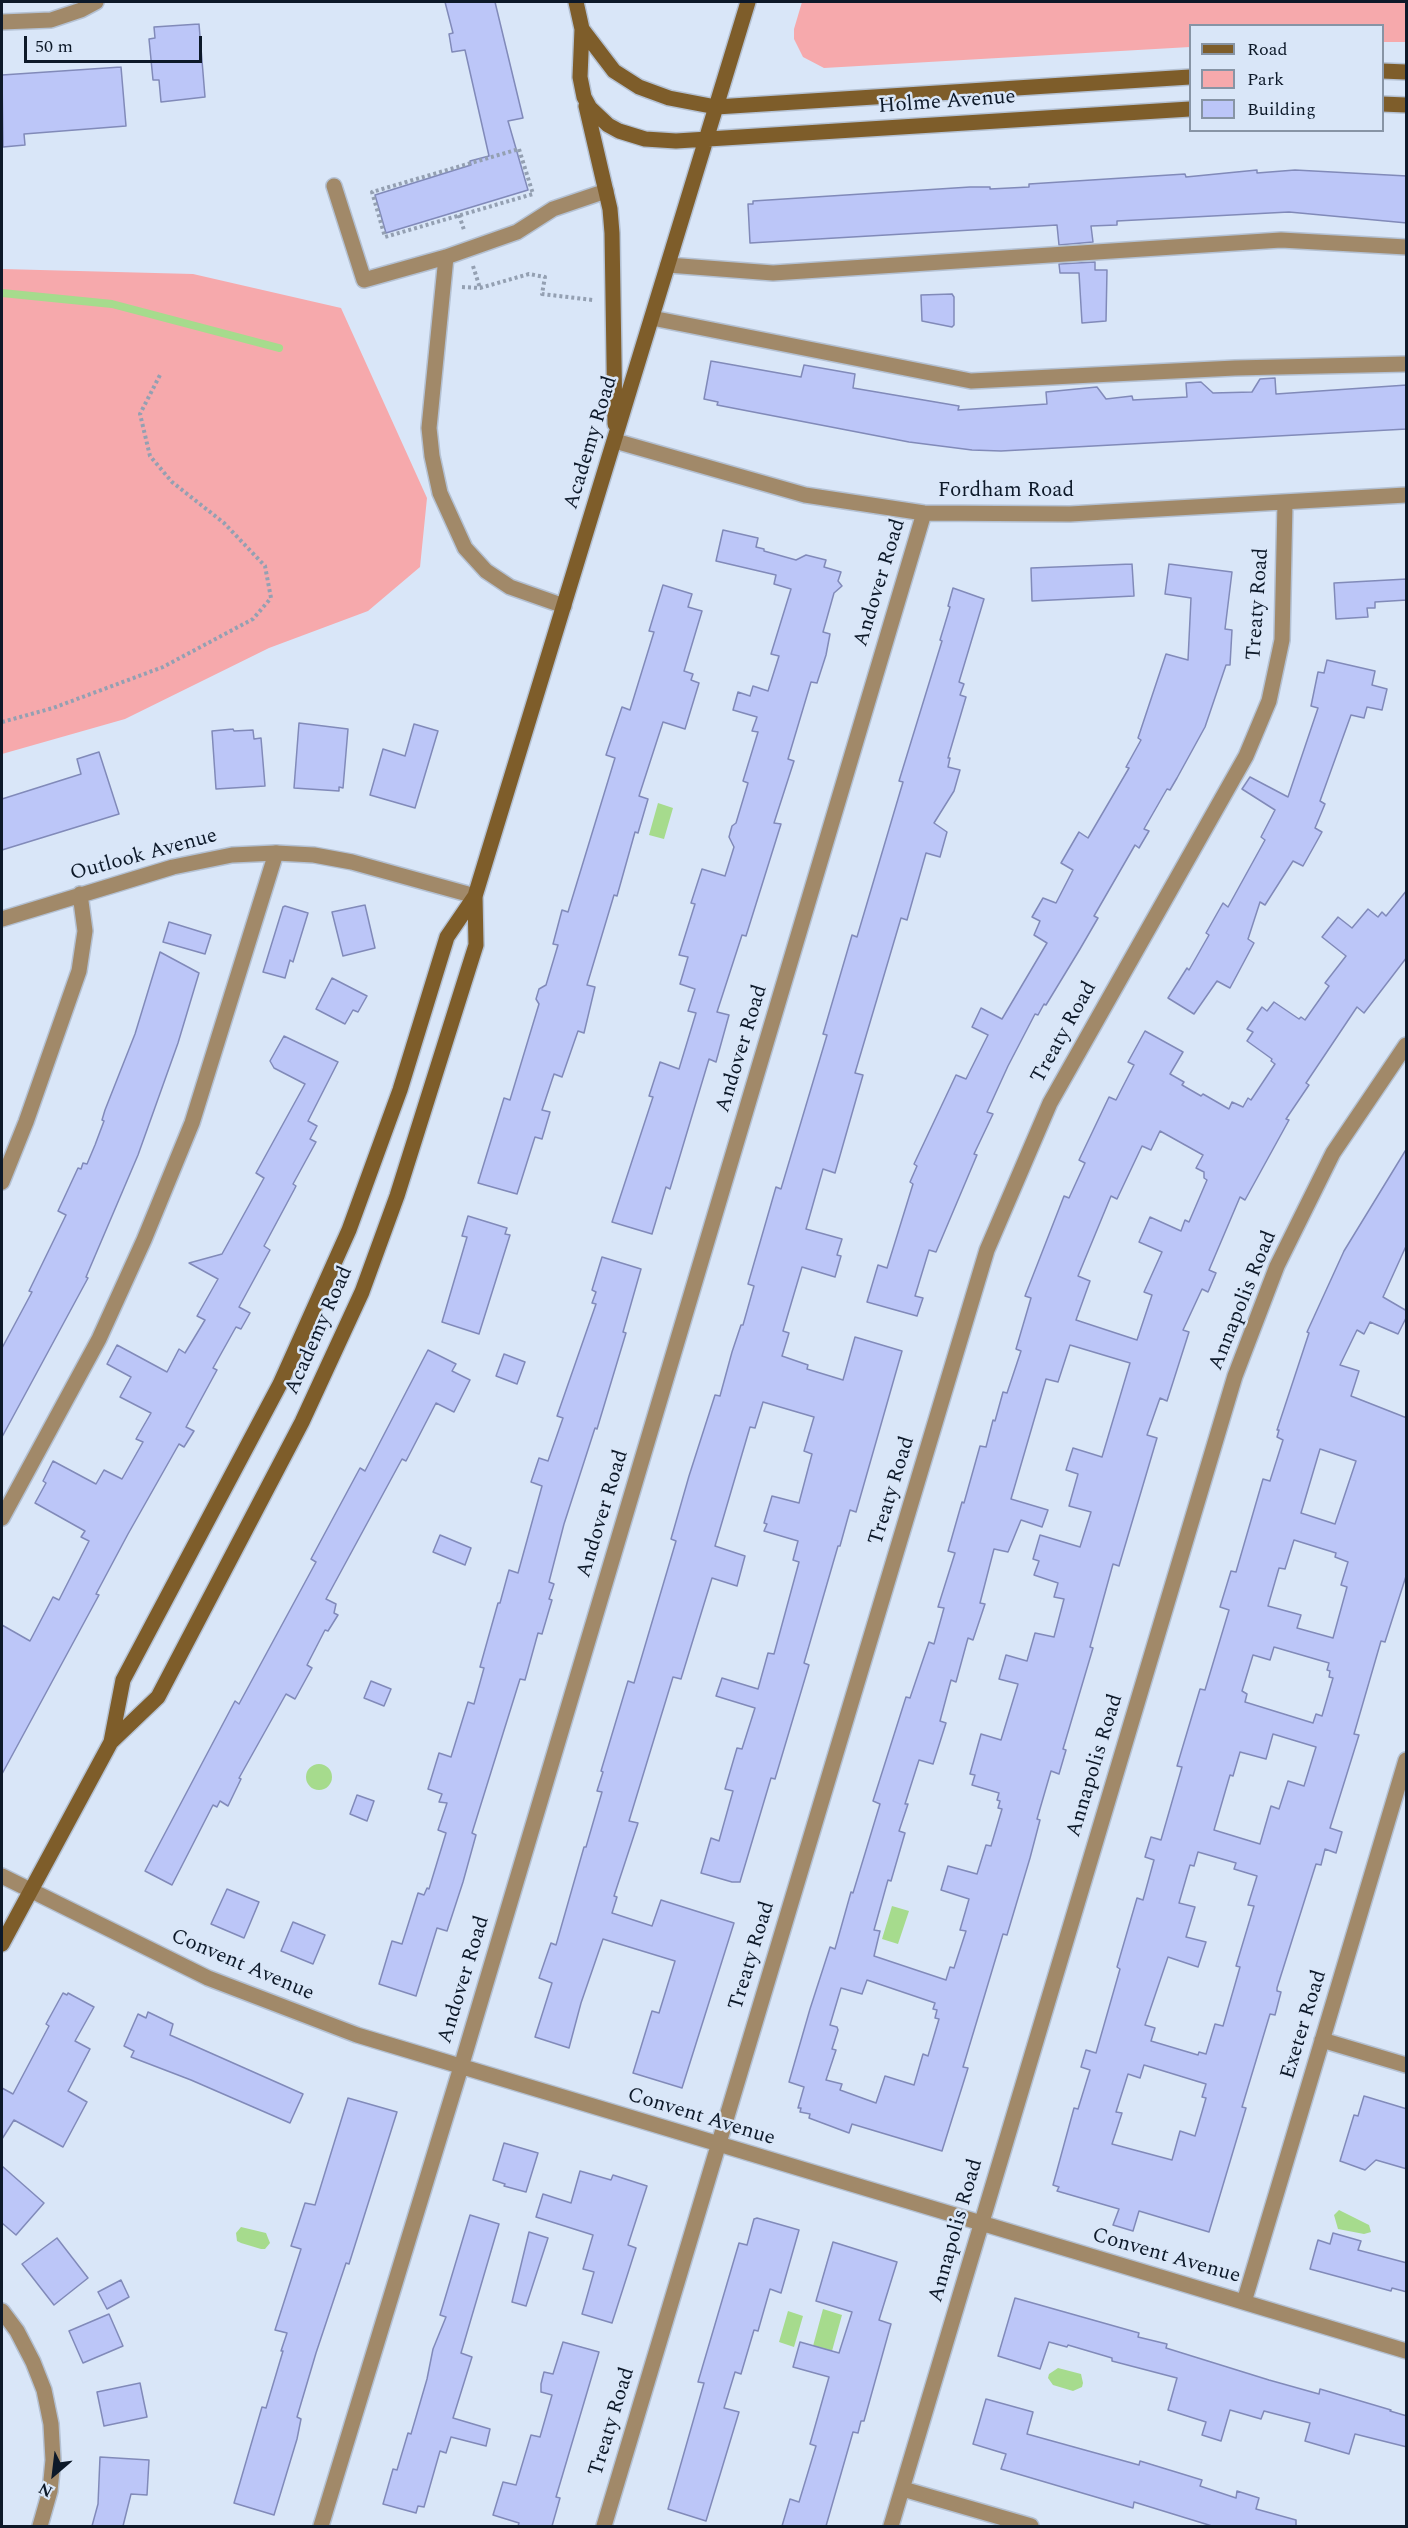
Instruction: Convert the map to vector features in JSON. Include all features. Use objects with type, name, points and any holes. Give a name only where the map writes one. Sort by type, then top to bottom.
[{"type":"main road","points":[[576,2],[582,29],[580,77],[606,191],[613,241],[615,441]]},
{"type":"main road","name":"Academy Road","points":[[111,1742],[123,1680],[275,1394],[344,1240],[400,1090],[447,937],[475,896],[748,2]]},
{"type":"main road","name":"Holme Avenue","points":[[582,29],[614,71],[639,87],[669,98],[716,107],[1189,77]]},
{"type":"main road","points":[[1384,71],[1407,72]]},
{"type":"main road","name":"Holme Avenue","points":[[584,97],[598,117],[619,131],[632,136],[665,141],[1189,109]]},
{"type":"main road","points":[[1384,104],[1407,105]]},
{"type":"main road","name":"Academy Road","points":[[2,1944],[111,1742],[158,1697],[302,1422],[362,1292],[397,1196],[476,945],[475,896]]},
{"type":"street","points":[[2,22],[51,20],[81,10],[96,2]]},
{"type":"street","points":[[334,186],[364,280],[446,257],[517,232],[554,209],[606,191]]},
{"type":"street","points":[[668,265],[773,273],[1281,240],[1407,247]]},
{"type":"street","points":[[446,257],[429,428],[440,493],[465,548],[486,570],[510,587],[564,606]]},
{"type":"street","points":[[652,318],[971,381],[1235,368],[1407,364]]},
{"type":"street","name":"Fordham Road","points":[[615,441],[805,495],[924,513],[1070,514],[1407,495]]},
{"type":"street","name":"Treaty Road","points":[[604,2526],[987,1250],[1050,1103],[1245,756],[1269,700],[1282,640],[1285,503]]},
{"type":"street","name":"Andover Road","points":[[321,2526],[461,2067],[924,513]]},
{"type":"street","points":[[2,1518],[99,1339],[153,1219],[192,1123],[276,853]]},
{"type":"street","name":"Outlook Avenue","points":[[2,919],[173,867],[232,855],[276,853],[314,855],[351,862],[475,896]]},
{"type":"street","points":[[2,1182],[80,971],[85,931],[80,894]]},
{"type":"street","name":"Annapolis Road","points":[[891,2526],[1235,1376],[1277,1266],[1333,1153],[1407,1045]]},
{"type":"street","name":"Exeter Road","points":[[1244,2302],[1322,2040],[1403,1786],[1407,1760]]},
{"type":"street","name":"Convent Avenue","points":[[2,1876],[208,1978],[357,2035],[980,2224],[1407,2350]]},
{"type":"street","points":[[1322,2040],[1407,2065]]},
{"type":"street","points":[[2,2311],[17,2331],[33,2362],[44,2390],[51,2424],[53,2460],[51,2481],[39,2526]]},
{"type":"street","points":[[903,2489],[1031,2526]]},
{"type":"path","points":[[519,149],[533,194],[459,215],[385,237],[372,192],[519,149]]},
{"type":"path","points":[[459,215],[466,234]]},
{"type":"path","points":[[473,266],[480,288]]},
{"type":"path","points":[[458,287],[480,288],[530,274],[544,277],[542,294],[593,300]]},
{"type":"path","points":[[2,722],[53,708],[163,667],[253,619],[271,598],[265,566],[224,523],[172,482],[150,456],[140,414],[160,375]]},
{"type":"green space","points":[[802,2],[1406,2],[1406,42],[1384,42],[1384,24],[1189,24],[1189,47],[824,68],[803,57],[794,39],[794,29]]},
{"type":"green space","points":[[2,269],[193,274],[341,308],[427,498],[420,567],[368,611],[269,648],[125,719],[2,754]]},
{"type":"shaded area","points":[[658,803],[673,808],[664,839],[649,835]]},
{"type":"shaded area","points":[[319,1764],[329,1767],[332,1777],[329,1787],[319,1790],[309,1787],[306,1777],[309,1767]]},
{"type":"shaded area","points":[[892,1906],[909,1911],[898,1944],[882,1939]]},
{"type":"shaded area","points":[[1339,2210],[1369,2225],[1371,2232],[1364,2234],[1338,2229],[1334,2215]]},
{"type":"shaded area","points":[[241,2227],[266,2233],[270,2243],[265,2249],[261,2249],[237,2241],[236,2233]]},
{"type":"shaded area","points":[[823,2309],[842,2315],[832,2351],[813,2346]]},
{"type":"shaded area","points":[[788,2311],[803,2316],[794,2347],[779,2342]]},
{"type":"shaded area","points":[[1058,2368],[1081,2374],[1082,2387],[1073,2391],[1053,2385],[1048,2378],[1049,2374]]},
{"type":"building","points":[[445,2],[495,2],[523,118],[508,121],[528,190],[386,233],[375,195],[471,165],[470,161],[489,156],[465,50],[452,52],[449,34],[453,33]]},
{"type":"building","points":[[199,24],[205,97],[161,102],[159,80],[153,80],[149,39],[155,38],[154,27]]},
{"type":"building","points":[[121,67],[126,126],[24,134],[25,145],[3,147],[2,75]]},
{"type":"building","points":[[1257,170],[1257,173],[1295,170],[1407,176],[1407,223],[1289,212],[1117,221],[1117,225],[1091,226],[1093,242],[1059,245],[1057,225],[750,243],[748,204],[753,204],[753,201],[970,187],[990,187],[990,189],[1029,187],[1029,184],[1185,174],[1186,177]]},
{"type":"building","points":[[1095,262],[1095,270],[1107,270],[1106,321],[1082,323],[1079,273],[1060,273],[1059,264]]},
{"type":"building","points":[[952,294],[954,297],[954,325],[952,327],[922,321],[921,295]]},
{"type":"building","points":[[711,361],[801,377],[804,365],[855,374],[853,388],[959,406],[958,410],[1047,404],[1046,392],[1097,387],[1106,399],[1132,396],[1133,400],[1187,397],[1186,383],[1201,382],[1213,393],[1252,392],[1260,379],[1275,378],[1276,394],[1407,385],[1407,429],[1001,451],[972,450],[909,442],[717,405],[718,402],[704,399]]},
{"type":"building","points":[[723,530],[758,538],[756,547],[764,551],[796,560],[806,555],[826,560],[824,567],[841,572],[838,581],[842,586],[834,593],[823,632],[830,634],[826,655],[817,683],[811,682],[788,759],[794,761],[774,823],[781,824],[746,936],[742,935],[717,1012],[729,1015],[716,1062],[709,1059],[670,1189],[666,1187],[652,1234],[612,1222],[653,1097],[649,1096],[660,1062],[679,1069],[696,1013],[688,1011],[695,989],[680,984],[688,957],[679,955],[695,904],[691,903],[702,869],[725,876],[734,847],[729,837],[732,826],[736,823],[748,783],[743,781],[758,732],[752,731],[757,717],[733,710],[738,692],[750,696],[753,686],[768,691],[779,656],[771,654],[791,589],[774,584],[776,575],[716,561]]},
{"type":"building","points":[[1132,564],[1134,596],[1032,601],[1031,568]]},
{"type":"building","points":[[1169,564],[1232,572],[1225,629],[1232,630],[1230,665],[1226,665],[1205,727],[1170,790],[1167,789],[1144,829],[1149,831],[1139,848],[1135,845],[1094,916],[1098,918],[1046,1005],[1044,1004],[1038,1015],[1035,1014],[1008,1066],[987,1112],[993,1114],[974,1154],[977,1155],[936,1252],[929,1250],[915,1296],[923,1298],[917,1316],[867,1302],[878,1265],[887,1268],[913,1184],[910,1182],[917,1166],[914,1164],[956,1075],[966,1079],[988,1035],[972,1027],[981,1008],[1002,1019],[1047,943],[1034,935],[1040,921],[1032,917],[1043,898],[1056,903],[1073,870],[1061,863],[1079,832],[1088,838],[1129,768],[1126,767],[1141,740],[1138,738],[1166,654],[1188,660],[1191,598],[1165,594]]},
{"type":"building","points":[[1407,579],[1407,600],[1375,602],[1375,608],[1367,608],[1368,617],[1336,619],[1334,583]]},
{"type":"building","points":[[663,585],[692,594],[688,607],[702,611],[684,671],[693,674],[691,680],[699,683],[685,729],[663,722],[639,796],[648,799],[638,833],[635,832],[617,896],[614,895],[587,985],[595,987],[584,1033],[578,1031],[562,1077],[554,1074],[542,1110],[550,1112],[542,1139],[535,1137],[517,1194],[478,1183],[504,1098],[510,1100],[539,1004],[536,999],[539,989],[546,985],[558,945],[553,944],[562,910],[568,912],[615,758],[606,755],[622,707],[630,710],[654,632],[649,631]]},
{"type":"building","points":[[953,588],[984,599],[959,682],[964,684],[960,695],[966,697],[948,758],[950,758],[948,767],[960,770],[954,791],[934,823],[947,832],[940,857],[926,853],[907,920],[901,918],[855,1073],[863,1075],[835,1173],[823,1169],[806,1229],[842,1239],[837,1255],[841,1256],[835,1277],[802,1267],[783,1331],[789,1333],[782,1356],[808,1365],[807,1369],[843,1380],[855,1337],[902,1351],[856,1512],[850,1510],[840,1546],[838,1546],[804,1663],[809,1665],[775,1779],[771,1778],[740,1882],[701,1873],[711,1838],[719,1841],[733,1791],[725,1789],[737,1748],[742,1749],[755,1708],[716,1696],[722,1678],[758,1689],[768,1653],[774,1654],[799,1562],[793,1560],[798,1541],[764,1531],[767,1524],[764,1523],[772,1496],[799,1503],[812,1454],[804,1451],[814,1417],[763,1402],[755,1428],[750,1427],[715,1546],[745,1556],[737,1586],[712,1578],[681,1679],[673,1677],[629,1821],[638,1823],[614,1896],[617,1897],[612,1913],[652,1926],[661,1900],[734,1923],[682,2088],[633,2073],[652,2011],[659,2013],[675,1961],[603,1939],[581,2003],[569,2048],[535,2037],[552,1983],[539,1978],[551,1943],[556,1945],[584,1847],[586,1847],[602,1792],[597,1791],[603,1772],[601,1771],[628,1681],[634,1683],[676,1541],[671,1539],[689,1476],[715,1395],[720,1396],[732,1352],[741,1325],[743,1325],[754,1286],[748,1284],[776,1187],[781,1189],[827,1035],[823,1034],[852,935],[857,937],[903,782],[899,781],[942,641],[940,640]]},
{"type":"building","points":[[1327,660],[1375,671],[1372,685],[1387,689],[1382,710],[1367,707],[1364,718],[1351,715],[1320,801],[1325,804],[1315,828],[1322,832],[1303,866],[1293,861],[1265,905],[1260,902],[1248,939],[1254,943],[1230,988],[1217,981],[1194,1014],[1168,998],[1187,968],[1189,970],[1209,935],[1206,933],[1223,903],[1228,907],[1265,840],[1261,837],[1275,810],[1242,789],[1250,777],[1288,797],[1318,708],[1311,706],[1318,672],[1324,673]]},
{"type":"building","points":[[299,723],[348,729],[343,788],[339,787],[339,791],[294,788]]},
{"type":"building","points":[[414,724],[438,731],[415,808],[370,795],[383,749],[405,756]]},
{"type":"building","points":[[233,729],[234,731],[253,730],[254,739],[261,738],[265,786],[216,789],[212,731]]},
{"type":"building","points":[[99,752],[119,814],[2,850],[2,799],[81,774],[77,759]]},
{"type":"building","points":[[1407,890],[1407,957],[1364,1013],[1357,1007],[1306,1083],[1309,1085],[1286,1119],[1289,1120],[1245,1200],[1240,1197],[1209,1270],[1216,1273],[1208,1292],[1202,1289],[1183,1330],[1189,1332],[1167,1401],[1160,1398],[1147,1435],[1157,1438],[1119,1566],[1113,1564],[1090,1647],[1093,1648],[1063,1749],[1066,1750],[1059,1774],[1051,1771],[1037,1819],[1040,1820],[1030,1858],[1007,1935],[1003,1934],[963,2067],[968,2068],[942,2151],[852,2124],[849,2133],[809,2118],[810,2114],[800,2112],[801,2108],[798,2108],[804,2087],[789,2082],[810,2009],[830,1947],[835,1949],[851,1892],[853,1893],[880,1804],[873,1801],[906,1697],[910,1698],[929,1642],[934,1644],[944,1608],[938,1607],[955,1553],[948,1551],[962,1502],[964,1503],[980,1446],[986,1447],[1003,1392],[1007,1393],[1021,1351],[1016,1349],[1031,1298],[1025,1296],[1064,1196],[1069,1198],[1085,1163],[1079,1160],[1109,1097],[1116,1100],[1134,1065],[1128,1062],[1145,1031],[1183,1052],[1170,1074],[1184,1082],[1182,1085],[1229,1109],[1232,1102],[1243,1107],[1248,1098],[1251,1100],[1275,1064],[1271,1061],[1272,1059],[1247,1041],[1253,1032],[1247,1029],[1262,1007],[1267,1011],[1274,1002],[1299,1019],[1301,1017],[1305,1020],[1329,986],[1325,983],[1346,956],[1322,937],[1338,917],[1352,928],[1368,909],[1378,917],[1382,912],[1386,916]],"holes":[[[1160,1131],[1203,1155],[1196,1168],[1204,1172],[1204,1178],[1207,1180],[1189,1222],[1185,1220],[1181,1231],[1150,1217],[1139,1242],[1162,1252],[1144,1292],[1152,1295],[1137,1340],[1076,1320],[1090,1281],[1078,1276],[1111,1196],[1117,1199],[1142,1146],[1151,1150]],[[1070,1345],[1130,1363],[1102,1457],[1073,1448],[1066,1470],[1078,1474],[1069,1506],[1091,1512],[1080,1547],[1040,1535],[1033,1559],[1039,1561],[1034,1575],[1058,1583],[1054,1597],[1064,1599],[1054,1637],[1035,1633],[1027,1661],[1006,1655],[999,1679],[1018,1684],[1001,1740],[981,1734],[970,1774],[975,1775],[972,1785],[999,1793],[998,1808],[1002,1809],[991,1846],[986,1845],[977,1874],[948,1866],[941,1890],[969,1899],[960,1930],[966,1931],[954,1968],[950,1967],[946,1980],[874,1956],[880,1931],[874,1930],[888,1880],[891,1881],[905,1833],[899,1831],[908,1804],[905,1804],[919,1760],[933,1764],[946,1723],[940,1721],[951,1680],[956,1682],[968,1638],[973,1640],[985,1604],[980,1603],[994,1549],[1008,1552],[1021,1520],[1042,1527],[1048,1510],[1011,1499],[1046,1379],[1058,1382]],[[867,1980],[935,2003],[933,2009],[937,2010],[935,2018],[939,2019],[928,2056],[923,2054],[914,2085],[885,2076],[876,2103],[840,2090],[842,2084],[826,2080],[836,2050],[832,2049],[838,2030],[837,2027],[830,2025],[841,1988],[862,1994]]]},
{"type":"building","points":[[365,905],[375,948],[343,956],[332,912]]},
{"type":"building","points":[[285,906],[308,913],[293,962],[290,960],[285,978],[263,972]]},
{"type":"building","points":[[169,922],[211,935],[205,954],[163,942]]},
{"type":"building","points":[[160,952],[199,973],[178,1043],[138,1155],[86,1277],[88,1278],[2,1437],[2,1348],[32,1292],[29,1291],[66,1215],[58,1211],[78,1168],[81,1169],[83,1163],[87,1164],[95,1145],[104,1121],[102,1120],[105,1110],[135,1034]]},
{"type":"building","points":[[332,978],[367,996],[358,1012],[353,1010],[345,1024],[316,1009]]},
{"type":"building","points":[[284,1036],[338,1062],[308,1121],[317,1126],[310,1139],[316,1142],[264,1246],[270,1250],[239,1307],[250,1313],[241,1329],[236,1327],[213,1368],[217,1370],[186,1427],[194,1431],[184,1447],[179,1444],[128,1534],[96,1594],[99,1595],[2,1774],[2,1625],[30,1641],[53,1597],[59,1600],[89,1541],[81,1537],[85,1531],[35,1503],[46,1483],[43,1481],[53,1461],[96,1484],[104,1470],[122,1479],[143,1442],[136,1439],[151,1413],[120,1397],[131,1377],[107,1364],[117,1345],[167,1372],[179,1349],[185,1353],[205,1320],[197,1316],[218,1279],[189,1263],[222,1254],[264,1178],[256,1173],[305,1084],[274,1068],[270,1061]]},
{"type":"building","points":[[1407,1148],[1407,1244],[1383,1297],[1407,1311],[1407,1316],[1398,1334],[1370,1322],[1364,1334],[1357,1330],[1340,1365],[1359,1371],[1351,1396],[1407,1418],[1407,1573],[1385,1642],[1381,1641],[1354,1734],[1359,1735],[1330,1828],[1342,1832],[1336,1853],[1325,1849],[1321,1865],[1316,1864],[1277,1988],[1277,1991],[1281,1992],[1275,2015],[1270,2014],[1242,2107],[1246,2108],[1209,2232],[1139,2211],[1133,2231],[1113,2225],[1119,2209],[1057,2191],[1059,2187],[1053,2185],[1074,2108],[1078,2109],[1090,2070],[1081,2067],[1086,2050],[1096,2053],[1137,1898],[1143,1900],[1154,1860],[1145,1857],[1151,1837],[1161,1840],[1182,1767],[1177,1766],[1200,1689],[1205,1690],[1229,1610],[1220,1607],[1231,1571],[1236,1572],[1263,1479],[1270,1481],[1283,1440],[1277,1437],[1279,1430],[1277,1430],[1309,1333],[1307,1332],[1344,1251]],"holes":[[[1320,1449],[1356,1461],[1335,1524],[1301,1513]],[[1294,1540],[1336,1553],[1335,1557],[1348,1562],[1341,1585],[1347,1587],[1333,1638],[1297,1628],[1301,1615],[1268,1606],[1279,1568],[1285,1569]],[[1274,1647],[1329,1663],[1327,1670],[1330,1671],[1329,1677],[1333,1678],[1322,1716],[1316,1714],[1313,1723],[1245,1702],[1247,1694],[1242,1691],[1253,1655],[1270,1660]],[[1273,1734],[1316,1747],[1304,1786],[1288,1781],[1279,1809],[1271,1806],[1260,1844],[1214,1830],[1230,1775],[1233,1776],[1240,1752],[1266,1759]],[[1198,1852],[1236,1863],[1234,1869],[1257,1876],[1248,1905],[1254,1906],[1236,1966],[1240,1967],[1223,2026],[1215,2024],[1206,2054],[1199,2052],[1198,2055],[1151,2041],[1155,2028],[1145,2025],[1168,1957],[1198,1967],[1206,1942],[1186,1937],[1195,1907],[1179,1903],[1190,1865],[1194,1866]],[[1144,2065],[1206,2084],[1202,2097],[1206,2098],[1195,2136],[1180,2131],[1172,2160],[1112,2144],[1122,2113],[1116,2112],[1128,2074],[1140,2078]]]},
{"type":"building","points":[[468,1216],[507,1228],[505,1234],[510,1235],[479,1334],[442,1322],[467,1237],[462,1236]]},
{"type":"building","points":[[602,1257],[641,1269],[623,1332],[626,1333],[597,1429],[595,1428],[564,1524],[549,1582],[554,1584],[549,1599],[552,1600],[542,1634],[538,1633],[525,1680],[520,1679],[472,1833],[476,1835],[447,1931],[437,1928],[416,1996],[379,1984],[392,1941],[402,1944],[418,1893],[424,1895],[427,1888],[429,1889],[446,1833],[438,1830],[447,1803],[439,1802],[442,1794],[428,1789],[439,1753],[451,1757],[468,1702],[474,1704],[484,1668],[480,1667],[509,1570],[518,1573],[542,1486],[531,1482],[539,1458],[548,1461],[563,1418],[557,1416],[596,1304],[592,1303],[596,1292],[592,1290]]},
{"type":"building","points":[[428,1350],[456,1364],[452,1371],[470,1380],[454,1412],[436,1403],[406,1461],[402,1459],[326,1599],[336,1604],[334,1613],[338,1615],[328,1631],[325,1630],[307,1665],[312,1668],[295,1699],[286,1694],[239,1778],[241,1779],[228,1806],[220,1801],[217,1807],[213,1805],[172,1885],[145,1871],[235,1701],[239,1704],[316,1562],[311,1559],[360,1468],[365,1471]]},
{"type":"building","points":[[504,1354],[525,1362],[517,1384],[496,1376]]},
{"type":"building","points":[[440,1535],[471,1548],[465,1565],[433,1552]]},
{"type":"building","points":[[371,1681],[391,1689],[384,1706],[364,1698]]},
{"type":"building","points":[[357,1795],[374,1801],[367,1821],[350,1814]]},
{"type":"building","points":[[227,1889],[259,1902],[244,1938],[211,1924]]},
{"type":"building","points":[[293,1922],[325,1935],[313,1964],[281,1951]]},
{"type":"building","points":[[63,1993],[67,1995],[68,1993],[94,2007],[75,2041],[90,2049],[68,2091],[87,2102],[63,2147],[14,2120],[2,2139],[2,2088],[13,2094],[49,2026],[46,2024]]},
{"type":"building","points":[[148,2012],[173,2024],[170,2035],[303,2094],[290,2123],[131,2057],[134,2051],[124,2046],[138,2014],[146,2018]]},
{"type":"building","points":[[1364,2096],[1407,2109],[1407,2169],[1376,2160],[1365,2170],[1340,2161],[1354,2115],[1358,2116]]},
{"type":"building","points":[[348,2098],[397,2112],[349,2264],[346,2263],[316,2353],[297,2417],[301,2419],[297,2439],[274,2515],[234,2503],[262,2407],[266,2408],[287,2333],[275,2330],[301,2249],[291,2246],[305,2203],[315,2205]]},
{"type":"building","points":[[504,2143],[538,2153],[526,2192],[504,2186],[505,2184],[493,2180]]},
{"type":"building","points":[[2,2166],[44,2203],[16,2235],[2,2223]]},
{"type":"building","points":[[580,2171],[611,2180],[613,2175],[647,2186],[628,2245],[636,2248],[612,2323],[582,2314],[594,2272],[583,2269],[593,2235],[536,2217],[543,2194],[571,2203]]},
{"type":"building","points":[[470,2215],[499,2224],[461,2353],[472,2357],[453,2418],[490,2429],[486,2446],[451,2437],[446,2453],[440,2451],[424,2507],[418,2506],[416,2513],[383,2504],[393,2469],[397,2470],[408,2433],[411,2434],[433,2349],[446,2317],[440,2315]]},
{"type":"building","points":[[754,2219],[799,2230],[781,2293],[770,2289],[758,2331],[754,2330],[741,2374],[735,2372],[724,2408],[739,2412],[706,2521],[668,2509],[704,2383],[698,2382],[739,2243],[747,2245]]},
{"type":"building","points":[[529,2232],[548,2238],[526,2306],[512,2302]]},
{"type":"building","points":[[1333,2233],[1361,2241],[1358,2250],[1407,2263],[1407,2292],[1392,2288],[1391,2291],[1310,2269],[1318,2240],[1330,2244]]},
{"type":"building","points":[[57,2238],[88,2278],[54,2305],[22,2264]]},
{"type":"building","points":[[833,2242],[897,2262],[879,2320],[891,2324],[864,2421],[861,2421],[858,2433],[853,2432],[826,2526],[782,2526],[790,2499],[799,2502],[816,2446],[810,2444],[829,2377],[793,2367],[800,2342],[839,2353],[852,2312],[816,2301]]},
{"type":"building","points":[[121,2280],[129,2297],[107,2309],[98,2292]]},
{"type":"building","points":[[1015,2298],[1139,2333],[1138,2337],[1167,2344],[1166,2348],[1269,2380],[1319,2394],[1320,2389],[1407,2416],[1407,2447],[1355,2434],[1349,2454],[1305,2441],[1310,2423],[1264,2411],[1261,2419],[1230,2410],[1221,2441],[1202,2435],[1206,2422],[1168,2410],[1177,2378],[1112,2361],[1112,2358],[1068,2345],[1067,2347],[1049,2342],[1040,2369],[998,2356]]},
{"type":"building","points":[[109,2314],[123,2346],[83,2363],[69,2331]]},
{"type":"building","points":[[563,2342],[599,2352],[556,2497],[560,2498],[552,2526],[518,2526],[519,2523],[493,2515],[503,2482],[516,2485],[531,2435],[540,2437],[552,2395],[541,2392],[541,2384],[544,2372],[553,2374]]},
{"type":"building","points":[[140,2383],[147,2417],[104,2426],[97,2392]]},
{"type":"building","points":[[986,2399],[1033,2412],[1027,2434],[1139,2465],[1140,2461],[1202,2480],[1200,2486],[1236,2498],[1237,2491],[1259,2498],[1256,2509],[1296,2520],[1296,2526],[1212,2526],[1134,2502],[1133,2508],[1001,2469],[1006,2454],[973,2444]]},
{"type":"building","points":[[100,2457],[149,2460],[147,2495],[131,2494],[123,2526],[92,2526],[98,2504]]},
{"type":"waterway","points":[[2,293],[112,304],[279,348]]}]
